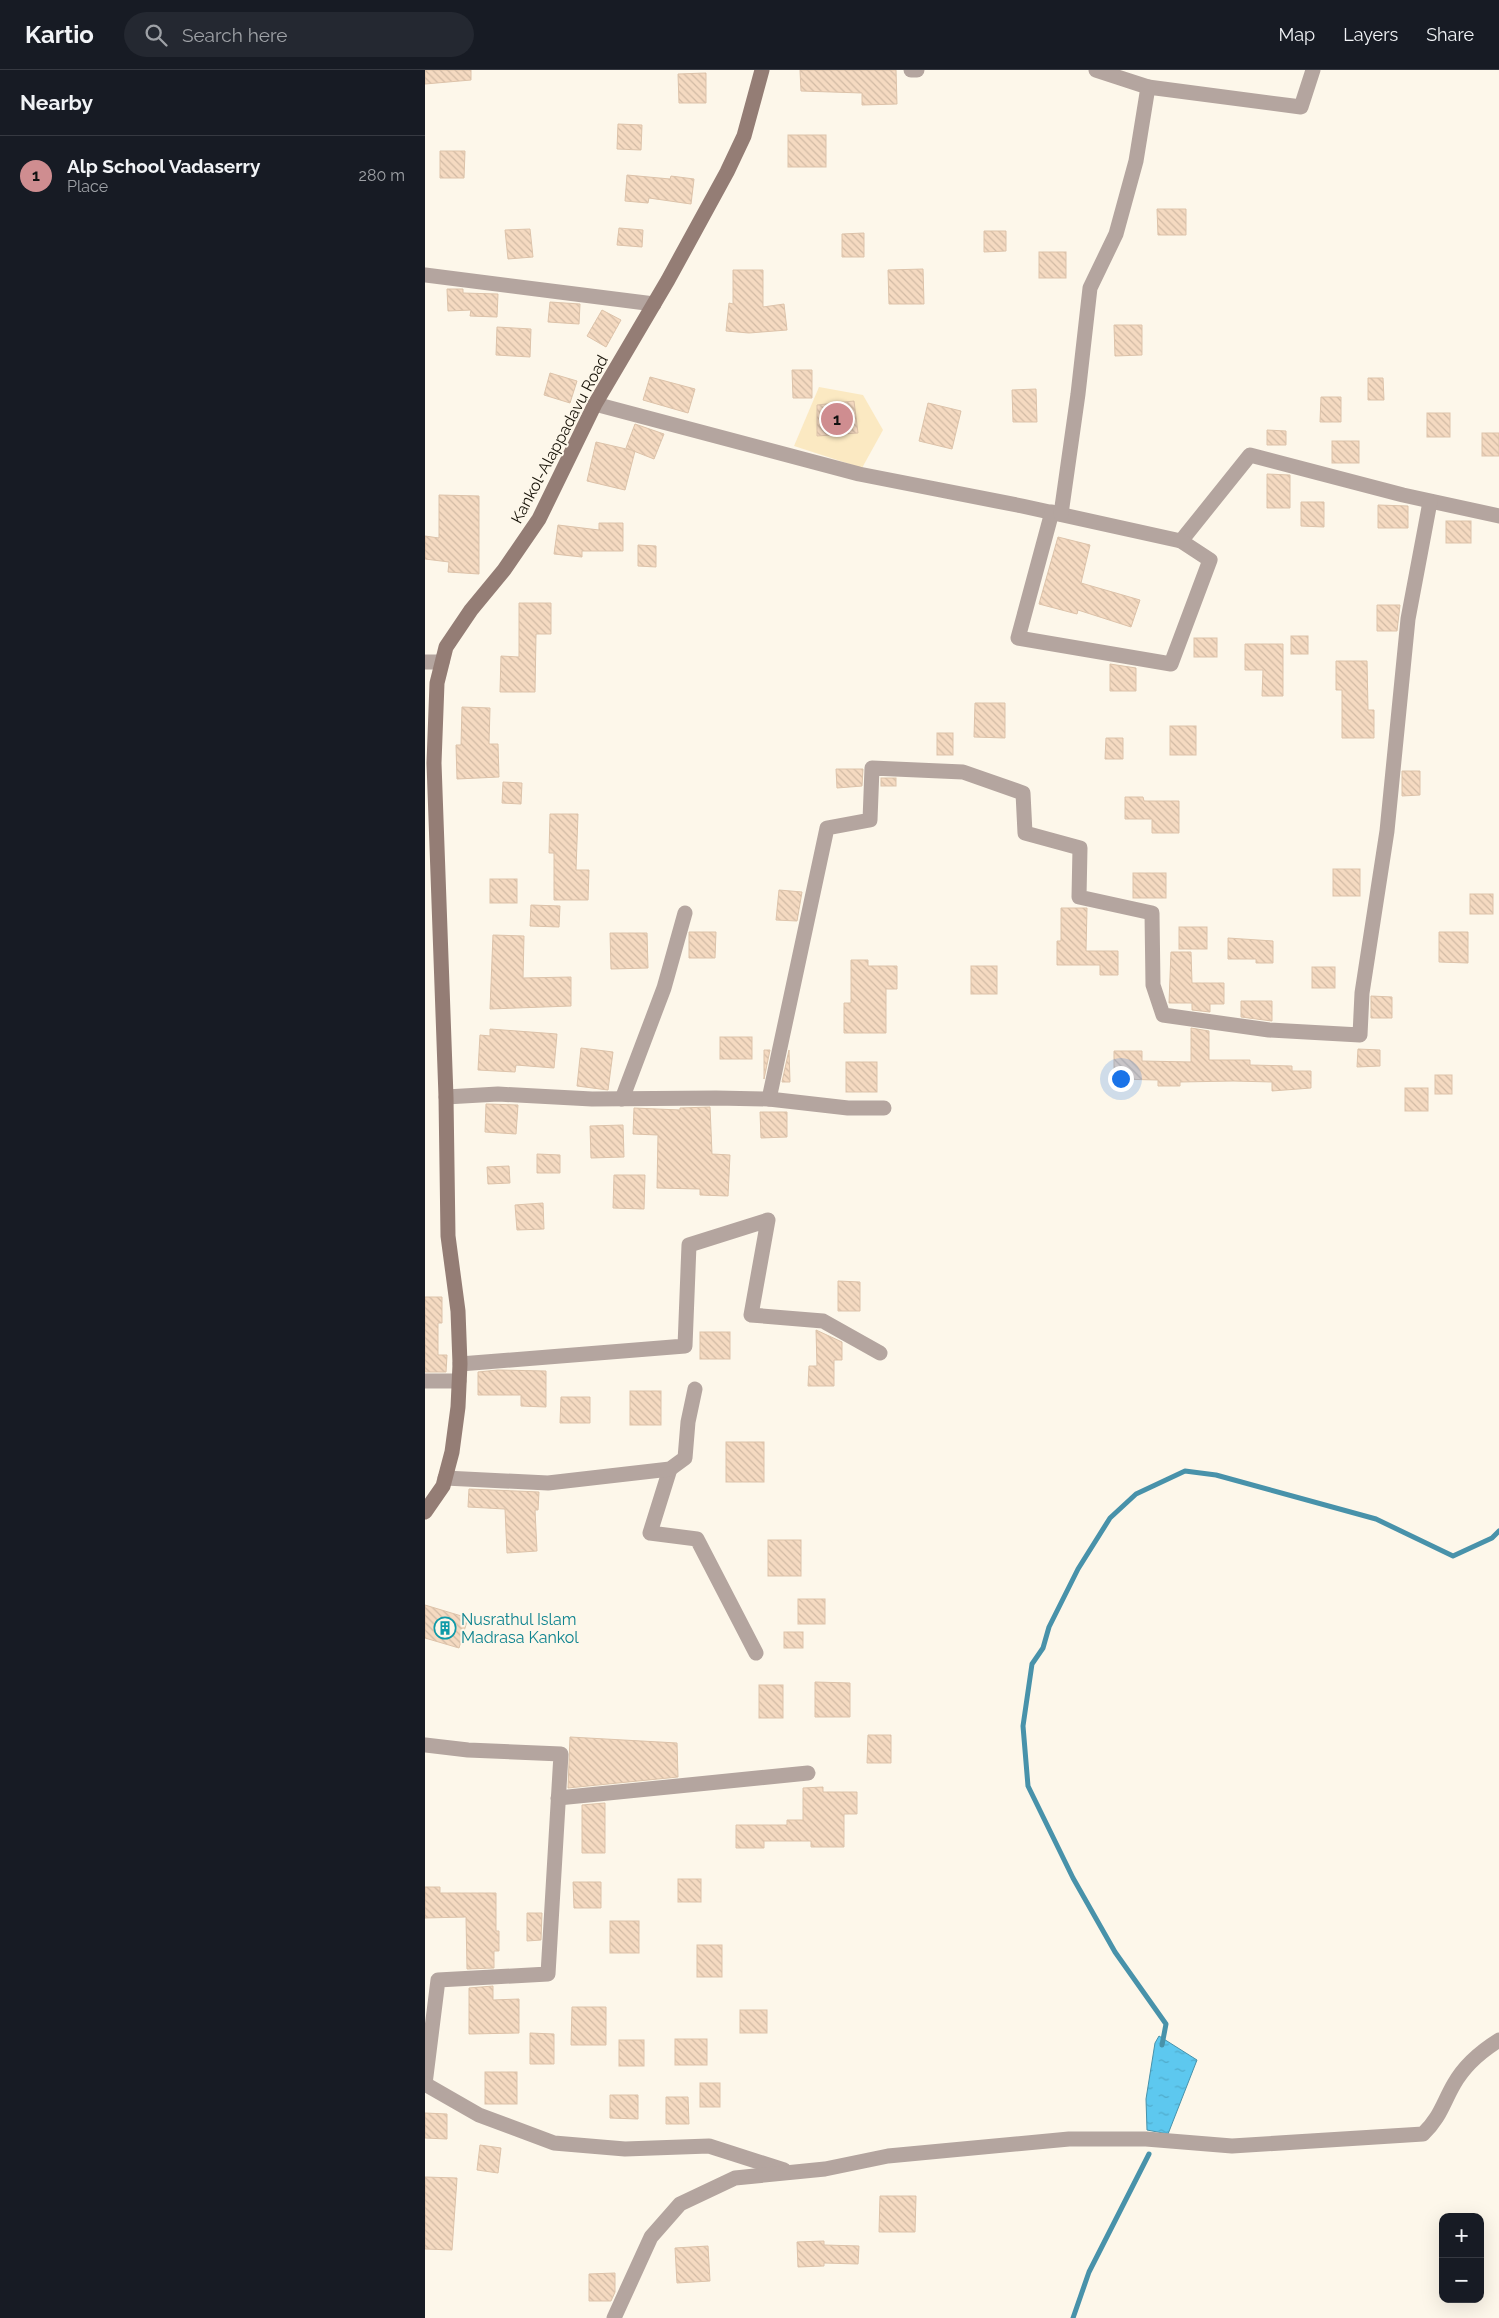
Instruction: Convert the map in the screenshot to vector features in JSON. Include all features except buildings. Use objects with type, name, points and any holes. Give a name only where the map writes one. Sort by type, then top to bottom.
[{"type":"main road","name":"Kankol-Alappadavu Road","points":[[425,1512],[443,1486],[452,1452],[460,1364],[458,1311],[448,1236],[446,1097],[434,763],[437,684],[442,662],[446,648],[466,618],[504,570],[539,519],[595,404],[727,172],[744,136],[761,70]]},
{"type":"street","points":[[911,70],[917,70]]},
{"type":"street","points":[[1096,70],[1148,87],[1301,108],[1313,70]]},
{"type":"street","points":[[595,404],[859,474],[1057,514],[1181,541],[1210,560],[1171,664],[1018,638],[1057,514],[1078,394],[1090,288],[1116,234],[1135,160],[1148,87]]},
{"type":"street","points":[[425,275],[653,304]]},
{"type":"street","points":[[1181,541],[1250,455],[1430,502],[1499,516]]},
{"type":"street","points":[[769,1099],[827,828],[870,820],[872,768],[963,772],[1023,793],[1025,833],[1080,848],[1079,897],[1152,913],[1153,985],[1163,1015],[1269,1030],[1360,1035],[1362,993],[1387,831],[1408,619],[1430,502]]},
{"type":"street","points":[[425,662],[442,662]]},
{"type":"street","points":[[622,1099],[664,988],[685,913]]},
{"type":"street","points":[[446,1097],[498,1094],[622,1099],[769,1099],[848,1108],[884,1108]]},
{"type":"street","points":[[460,1364],[685,1346],[689,1245],[768,1220],[751,1315],[823,1320],[880,1353]]},
{"type":"street","points":[[425,1381],[459,1381]]},
{"type":"street","points":[[445,1478],[548,1483],[670,1468],[685,1458],[688,1422],[695,1389]]},
{"type":"street","points":[[670,1468],[650,1532],[697,1539],[756,1653]]},
{"type":"street","points":[[425,1745],[468,1750],[561,1754],[548,1974],[438,1980],[425,2084],[479,2115],[554,2143],[625,2149],[709,2146],[791,2173]]},
{"type":"street","points":[[558,1798],[808,1773]]},
{"type":"street","points":[[614,2318],[651,2237],[680,2204],[735,2178],[825,2169],[888,2156],[1069,2139],[1147,2139],[1232,2146],[1423,2134],[1436,2122],[1454,2082],[1483,2050],[1499,2040]]},
{"type":"shaded area","points":[[819,387],[863,395],[883,430],[862,468],[794,446]]},
{"type":"water","points":[[1159,2036],[1197,2060],[1168,2134],[1147,2130],[1146,2099],[1155,2043]]},
{"type":"waterway","points":[[1162,2045],[1166,2024],[1115,1952],[1073,1878],[1028,1786],[1023,1726],[1032,1664],[1043,1648],[1049,1627],[1078,1569],[1110,1518],[1136,1494],[1185,1471],[1216,1475],[1376,1519],[1453,1556],[1492,1538],[1499,1531]]},
{"type":"waterway","points":[[1073,2318],[1089,2272],[1149,2154]]},
{"type":"place","name":"Alp School Vadaserry","points":[[837,419]]},
{"type":"place","name":"Nusrathul Islam Madrasa Kankol","points":[[445,1628]]}]
